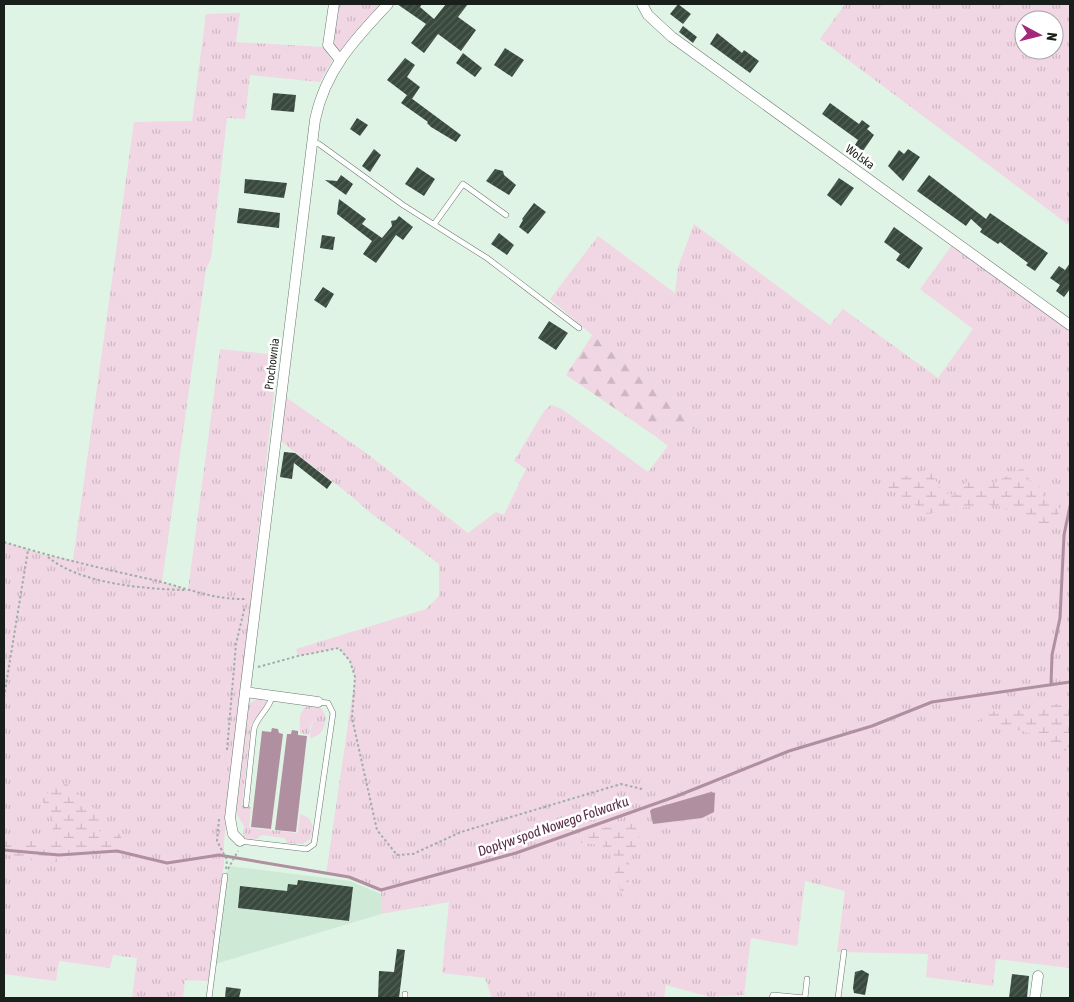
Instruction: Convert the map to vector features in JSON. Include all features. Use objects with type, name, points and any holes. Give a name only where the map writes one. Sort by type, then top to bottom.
[{"type":"street","points":[[334,4],[328,44],[340,60]]},
{"type":"street","name":"Prochownia","points":[[239,846],[233,834],[230,818],[246,673],[312,142],[322,90],[340,60],[388,4]]},
{"type":"street","name":"Wolska","points":[[642,4],[648,16],[672,37],[1070,325]]},
{"type":"street","points":[[244,692],[318,702]]},
{"type":"street","points":[[1035,998],[1038,976]]},
{"type":"lane","points":[[312,142],[319,144],[403,205],[435,223],[486,258],[579,328]]},
{"type":"lane","points":[[435,223],[463,184],[506,215]]},
{"type":"lane","points":[[246,805],[254,730],[257,721],[269,706],[272,696]]},
{"type":"lane","points":[[239,846],[307,848],[314,844],[333,713],[328,703],[318,702]]},
{"type":"lane","points":[[209,998],[225,876]]},
{"type":"lane","points":[[838,998],[844,952]]},
{"type":"lane","points":[[772,998],[772,995],[804,998],[807,979]]},
{"type":"path","points":[[4,542],[46,556],[151,579],[218,598],[248,599],[236,644],[226,758]]},
{"type":"path","points":[[4,697],[28,550]]},
{"type":"path","points":[[46,556],[62,568],[117,584],[145,589],[188,590]]},
{"type":"path","points":[[246,673],[298,656],[339,648],[350,662],[355,677],[352,718],[377,830],[397,855],[413,854],[460,832],[621,784],[642,789]]},
{"type":"path","points":[[220,817],[217,841],[227,860]]},
{"type":"path","points":[[233,862],[239,846]]},
{"type":"shaded area","points":[[272,728],[278,729],[279,733],[283,734],[271,829],[251,827],[262,731],[271,732]]},
{"type":"shaded area","points":[[292,730],[298,731],[298,735],[307,736],[296,832],[275,830],[287,734],[291,734]]},
{"type":"shaded area","points":[[711,792],[715,793],[714,812],[702,818],[653,824],[650,811],[652,809]]},
{"type":"shaded area","points":[[229,866],[350,881],[381,894],[381,914],[212,965],[225,876]]},
{"type":"green space","points":[[337,4],[381,4],[342,50],[337,50],[333,47]]},
{"type":"green space","points":[[845,4],[1070,4],[1070,226],[820,39]]},
{"type":"green space","points":[[240,13],[236,42],[323,47],[332,61],[320,82],[250,75],[245,119],[227,118],[211,258],[206,269],[162,582],[188,590],[220,349],[278,355],[224,842],[224,864],[208,981],[185,980],[183,998],[132,998],[137,958],[113,955],[110,968],[59,961],[56,981],[4,974],[4,542],[46,555],[73,560],[134,122],[192,121],[206,14]]},
{"type":"green space","points":[[694,224],[830,325],[843,309],[938,378],[973,329],[920,289],[955,241],[1070,325],[1070,968],[996,959],[993,986],[926,977],[928,954],[837,952],[845,891],[805,881],[797,946],[751,938],[744,995],[710,997],[666,985],[664,998],[492,998],[485,978],[442,973],[449,902],[381,914],[381,890],[349,877],[326,874],[355,677],[350,661],[339,648],[298,656],[296,649],[426,609],[439,596],[439,564],[368,511],[279,440],[284,396],[369,455],[468,533],[496,512],[504,515],[526,469],[514,461],[544,411],[551,405],[562,409],[648,472],[668,446],[655,436],[663,426],[694,429],[699,418],[643,375],[634,363],[598,340],[550,299],[598,236],[675,293],[678,267]]},
{"type":"green space","points":[[593,334],[598,340],[635,363],[643,375],[699,418],[694,429],[663,426],[655,436],[566,375]]},
{"type":"green space","points":[[1026,466],[1030,480],[1034,485],[1041,488],[1044,500],[1055,502],[1060,509],[1056,524],[1040,529],[1002,507],[984,504],[916,516],[917,506],[895,492],[882,489],[883,483],[929,469],[943,493],[958,495],[971,475],[981,483],[996,482]]},
{"type":"green space","points":[[258,698],[267,702],[251,725],[242,805],[251,807],[249,827],[251,828],[296,833],[298,832],[300,814],[304,815],[312,824],[312,831],[310,839],[303,844],[288,843],[284,838],[262,835],[257,839],[243,838],[244,826],[236,813],[249,704]]},
{"type":"green space","points":[[1070,701],[1070,746],[1060,756],[1051,755],[1051,746],[1044,737],[971,718],[977,712],[1028,710]]},
{"type":"green space","points":[[309,705],[320,706],[326,717],[322,731],[317,736],[310,738],[311,726],[318,715],[310,726],[309,735],[300,733],[300,717],[305,707]]},
{"type":"green space","points":[[66,783],[99,813],[99,831],[120,834],[124,844],[48,864],[4,854],[4,835],[9,838],[48,839],[55,823],[42,800],[50,790]]},
{"type":"green space","points":[[636,823],[641,828],[638,844],[629,858],[629,896],[622,896],[609,851],[601,845],[581,843],[581,836],[603,828]]},
{"type":"building","points":[[397,4],[422,4],[420,7],[434,19],[446,4],[468,4],[458,17],[476,30],[461,51],[438,34],[424,53],[411,43],[426,24]]},
{"type":"building","points":[[678,4],[691,14],[683,24],[670,14]]},
{"type":"building","points":[[683,26],[697,37],[693,43],[679,32]]},
{"type":"building","points":[[717,33],[742,53],[744,50],[759,61],[750,73],[710,44]]},
{"type":"building","points":[[505,48],[524,60],[512,77],[494,65]]},
{"type":"building","points":[[463,53],[482,68],[475,77],[456,63]]},
{"type":"building","points":[[405,58],[415,65],[407,77],[420,87],[412,99],[387,80]]},
{"type":"building","points":[[273,93],[296,95],[294,112],[271,110]]},
{"type":"building","points":[[407,95],[461,135],[456,142],[431,127],[428,122],[401,103]]},
{"type":"building","points":[[830,103],[859,124],[862,120],[870,126],[867,129],[874,135],[863,151],[855,145],[858,140],[822,114]]},
{"type":"building","points":[[357,118],[368,125],[360,136],[350,129]]},
{"type":"building","points":[[374,149],[381,155],[370,172],[362,166]]},
{"type":"building","points":[[908,149],[920,157],[903,181],[888,166],[899,150],[904,154]]},
{"type":"building","points":[[417,167],[435,179],[424,196],[405,184]]},
{"type":"building","points":[[495,169],[503,171],[504,175],[516,185],[509,195],[486,181]]},
{"type":"building","points":[[341,175],[353,184],[346,195],[325,180],[337,181]]},
{"type":"building","points":[[929,175],[986,219],[990,213],[1048,253],[1035,271],[1026,265],[1028,263],[1000,242],[998,244],[980,232],[982,229],[971,219],[966,226],[917,191]]},
{"type":"building","points":[[839,178],[854,188],[841,206],[827,195]]},
{"type":"building","points":[[245,179],[287,183],[284,198],[244,193]]},
{"type":"building","points":[[339,199],[366,219],[362,224],[382,238],[392,226],[391,221],[396,220],[399,216],[413,227],[403,240],[396,235],[376,263],[363,254],[372,241],[337,214]]},
{"type":"building","points":[[534,203],[546,212],[528,234],[519,227],[522,219]]},
{"type":"building","points":[[239,208],[280,213],[279,228],[237,223]]},
{"type":"building","points":[[894,227],[923,248],[909,269],[896,260],[900,254],[884,242]]},
{"type":"building","points":[[499,233],[514,245],[507,255],[491,244]]},
{"type":"building","points":[[322,235],[335,237],[333,250],[320,248]]},
{"type":"building","points":[[1070,263],[1070,289],[1064,297],[1056,291],[1060,285],[1050,278],[1059,266],[1065,270]]},
{"type":"building","points":[[323,287],[334,294],[326,308],[314,300]]},
{"type":"building","points":[[549,321],[568,333],[556,350],[538,338]]},
{"type":"building","points":[[284,452],[295,453],[332,482],[327,489],[294,463],[292,479],[280,477]]},
{"type":"building","points":[[298,880],[353,887],[349,921],[238,908],[240,886],[287,891],[288,884],[297,885]]},
{"type":"building","points":[[397,949],[405,950],[399,998],[378,998],[379,971],[394,972]]},
{"type":"building","points":[[862,970],[869,974],[865,995],[854,993],[853,988],[855,972]]},
{"type":"building","points":[[1012,974],[1029,976],[1027,998],[1009,998]]},
{"type":"building","points":[[226,987],[241,989],[239,998],[225,998]]},
{"type":"waterway","points":[[1051,685],[1052,655],[1060,618],[1064,535],[1070,506]]},
{"type":"waterway","name":"Dopływ spod Nowego Folwarku","points":[[4,850],[59,855],[117,851],[167,863],[219,855],[349,877],[381,890],[516,853],[677,796],[789,751],[872,726],[932,702],[1070,682]]}]
